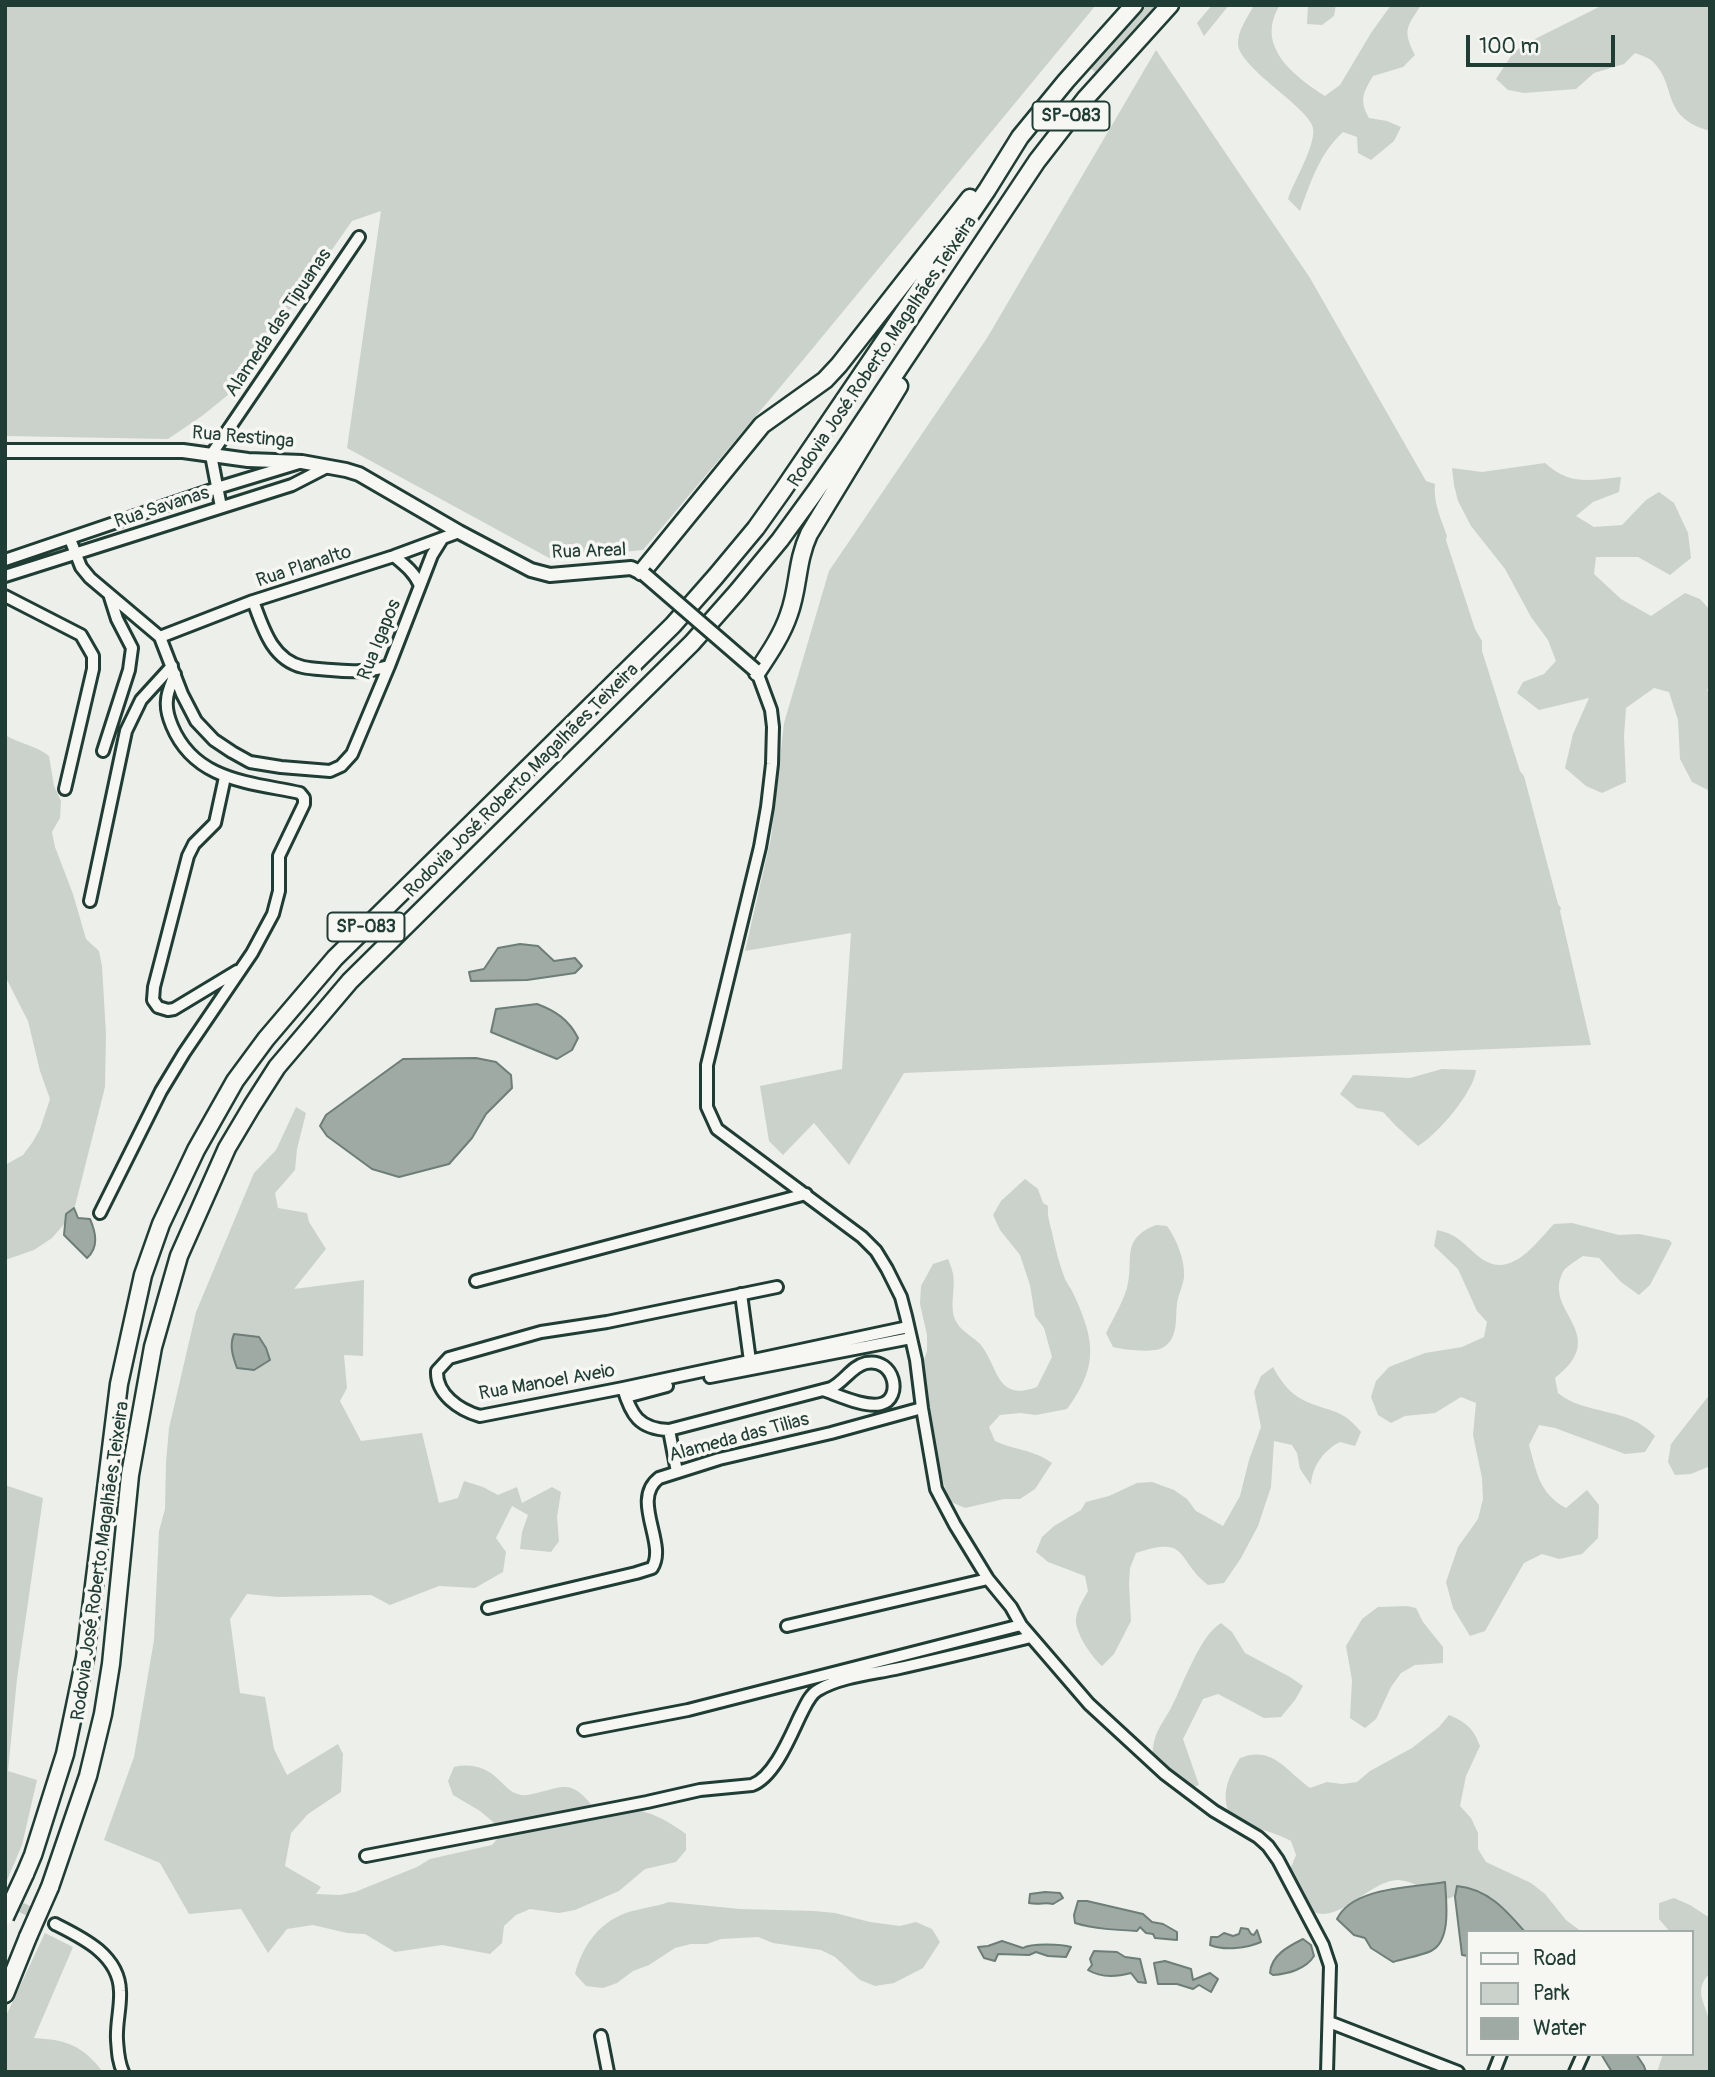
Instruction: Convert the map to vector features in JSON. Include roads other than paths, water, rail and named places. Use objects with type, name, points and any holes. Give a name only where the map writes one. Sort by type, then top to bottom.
[{"type":"highway","name":"Rodovia José Roberto Magalhães Teixeira","points":[[5,1917],[33,1855],[65,1754],[85,1658],[120,1384],[143,1275],[162,1224],[196,1150],[235,1081],[266,1039],[335,958],[673,625],[716,576],[755,528],[811,450],[1020,137],[1088,55],[1134,5]]},
{"type":"highway","name":"Rodovia José Roberto Magalhães Teixeira","points":[[5,1994],[50,1887],[88,1776],[103,1714],[111,1664],[130,1475],[153,1347],[179,1256],[227,1148],[251,1106],[277,1068],[351,981],[692,643],[737,592],[780,540],[841,455],[1037,161],[1108,73],[1170,5]]},
{"type":"highway","points":[[643,573],[762,425],[825,380],[839,365],[1020,137]]},
{"type":"highway","points":[[756,671],[781,635],[790,613],[798,566],[809,534],[881,417],[969,264]]},
{"type":"main road","name":"Rua Restinga","points":[[5,451],[183,451],[248,460],[302,462],[359,474],[459,532]]},
{"type":"main road","name":"Rua Areal","points":[[459,532],[531,570],[550,575],[622,568],[643,573]]},
{"type":"main road","points":[[643,573],[756,671]]},
{"type":"street","name":"Alameda das Tipuanas","points":[[211,455],[359,237]]},
{"type":"street","points":[[211,455],[221,507]]},
{"type":"street","name":"Rua Savanas","points":[[5,560],[302,462]]},
{"type":"street","name":"Rua Savanas","points":[[5,576],[292,485],[327,467]]},
{"type":"street","name":"Rua Planalto","points":[[160,637],[253,601],[442,540],[459,532]]},
{"type":"street","points":[[70,538],[75,555],[90,578],[160,637],[173,670],[166,700],[170,719],[178,739],[193,756],[211,772],[300,793],[304,798],[304,804],[279,856],[279,891],[273,914],[252,953],[160,1091],[100,1213]]},
{"type":"street","name":"Rua Igapos","points":[[173,670],[197,721],[214,740],[250,762],[330,771],[341,766],[352,754],[432,555],[442,540]]},
{"type":"street","points":[[394,556],[411,570],[420,586]]},
{"type":"street","points":[[5,596],[81,635],[93,656],[93,669],[65,789]]},
{"type":"street","points":[[103,751],[129,670],[132,648],[117,619],[110,597]]},
{"type":"street","points":[[253,601],[265,635],[278,653],[291,662],[303,667],[357,672],[389,666]]},
{"type":"street","points":[[90,901],[126,731],[141,700],[173,670]]},
{"type":"street","points":[[756,671],[771,710],[773,727],[767,807],[707,1065],[707,1107],[717,1129],[862,1237],[876,1251],[887,1269],[901,1297],[916,1360],[936,1489],[988,1579],[1011,1607],[1021,1625],[1088,1704],[1164,1774],[1214,1811],[1258,1837],[1272,1851],[1328,1955],[1331,1980],[1327,2072]]},
{"type":"street","points":[[225,777],[215,823],[194,844],[188,856],[153,1000],[158,1007],[174,1009],[241,969]]},
{"type":"street","points":[[475,1281],[806,1194]]},
{"type":"street","name":"Rua Manoel Aveio","points":[[777,1287],[607,1322],[541,1332],[449,1358],[437,1371],[437,1381],[446,1396],[466,1412],[480,1416],[624,1392],[750,1361],[909,1333]]},
{"type":"street","points":[[741,1294],[750,1361]]},
{"type":"street","points":[[823,1390],[879,1405],[892,1394],[893,1381],[884,1365],[862,1364],[841,1382],[823,1390],[669,1430],[646,1425],[634,1417],[624,1392],[686,1382],[909,1333]]},
{"type":"street","name":"Alameda das Tilias","points":[[488,1608],[652,1568],[656,1557],[648,1508],[650,1489],[656,1479],[719,1459],[922,1408]]},
{"type":"street","points":[[669,1430],[677,1472]]},
{"type":"street","points":[[787,1626],[988,1579]]},
{"type":"street","points":[[584,1730],[688,1710],[1021,1625]]},
{"type":"street","points":[[366,1856],[699,1790],[752,1785],[767,1776],[786,1746],[806,1704],[819,1689],[857,1677],[1031,1637]]},
{"type":"street","points":[[55,1924],[87,1939],[102,1952],[120,1981],[118,2062],[123,2072]]},
{"type":"street","points":[[1329,2022],[1458,2072]]},
{"type":"street","points":[[601,2036],[608,2072]]},
{"type":"street","points":[[1574,2072],[1582,2056]]},
{"type":"water","points":[[520,944],[538,946],[554,961],[575,958],[582,966],[575,973],[527,980],[471,981],[469,972],[484,969],[498,948]]},
{"type":"water","points":[[537,1004],[561,1017],[578,1038],[572,1050],[557,1059],[491,1032],[496,1009]]},
{"type":"water","points":[[476,1058],[496,1062],[511,1075],[512,1088],[486,1114],[472,1138],[449,1164],[399,1177],[372,1169],[327,1136],[320,1126],[326,1115],[403,1059]]},
{"type":"water","points":[[74,1208],[78,1218],[90,1219],[94,1229],[95,1245],[87,1258],[64,1235],[66,1214]]},
{"type":"water","points":[[234,1334],[259,1337],[270,1360],[254,1370],[237,1368],[232,1347]]},
{"type":"water","points":[[1445,1882],[1445,1930],[1438,1946],[1427,1953],[1393,1962],[1371,1948],[1365,1938],[1354,1935],[1337,1919],[1345,1908],[1370,1894]]},
{"type":"water","points":[[1457,1886],[1478,1891],[1503,1909],[1523,1930],[1466,1930],[1466,1956],[1462,1955],[1455,1897]]},
{"type":"water","points":[[1060,1893],[1063,1898],[1053,1904],[1029,1903],[1030,1894]]},
{"type":"water","points":[[1078,1901],[1143,1914],[1152,1922],[1163,1924],[1177,1932],[1177,1940],[1155,1938],[1140,1927],[1137,1931],[1075,1923]]},
{"type":"water","points":[[1241,1928],[1248,1929],[1254,1935],[1257,1930],[1261,1942],[1236,1948],[1210,1945],[1211,1937],[1224,1933],[1233,1936],[1239,1934]]},
{"type":"water","points":[[1303,1939],[1311,1945],[1314,1956],[1311,1961],[1290,1972],[1273,1975],[1270,1973],[1277,1956]]},
{"type":"water","points":[[1002,1941],[1023,1948],[1047,1944],[1071,1947],[1066,1957],[1036,1952],[1029,1955],[998,1954],[995,1961],[984,1958],[978,1947]]},
{"type":"water","points":[[1094,1951],[1117,1952],[1125,1957],[1140,1959],[1146,1983],[1138,1982],[1131,1973],[1109,1976],[1088,1970],[1092,1965],[1090,1959]]},
{"type":"water","points":[[1165,1961],[1191,1969],[1193,1980],[1210,1973],[1218,1979],[1211,1992],[1199,1985],[1193,1989],[1177,1984],[1158,1984],[1154,1963]]},
{"type":"water","points":[[1602,2056],[1637,2056],[1646,2072],[1612,2072]]},
{"type":"tunnel","points":[[8,1901],[55,1924]]}]
